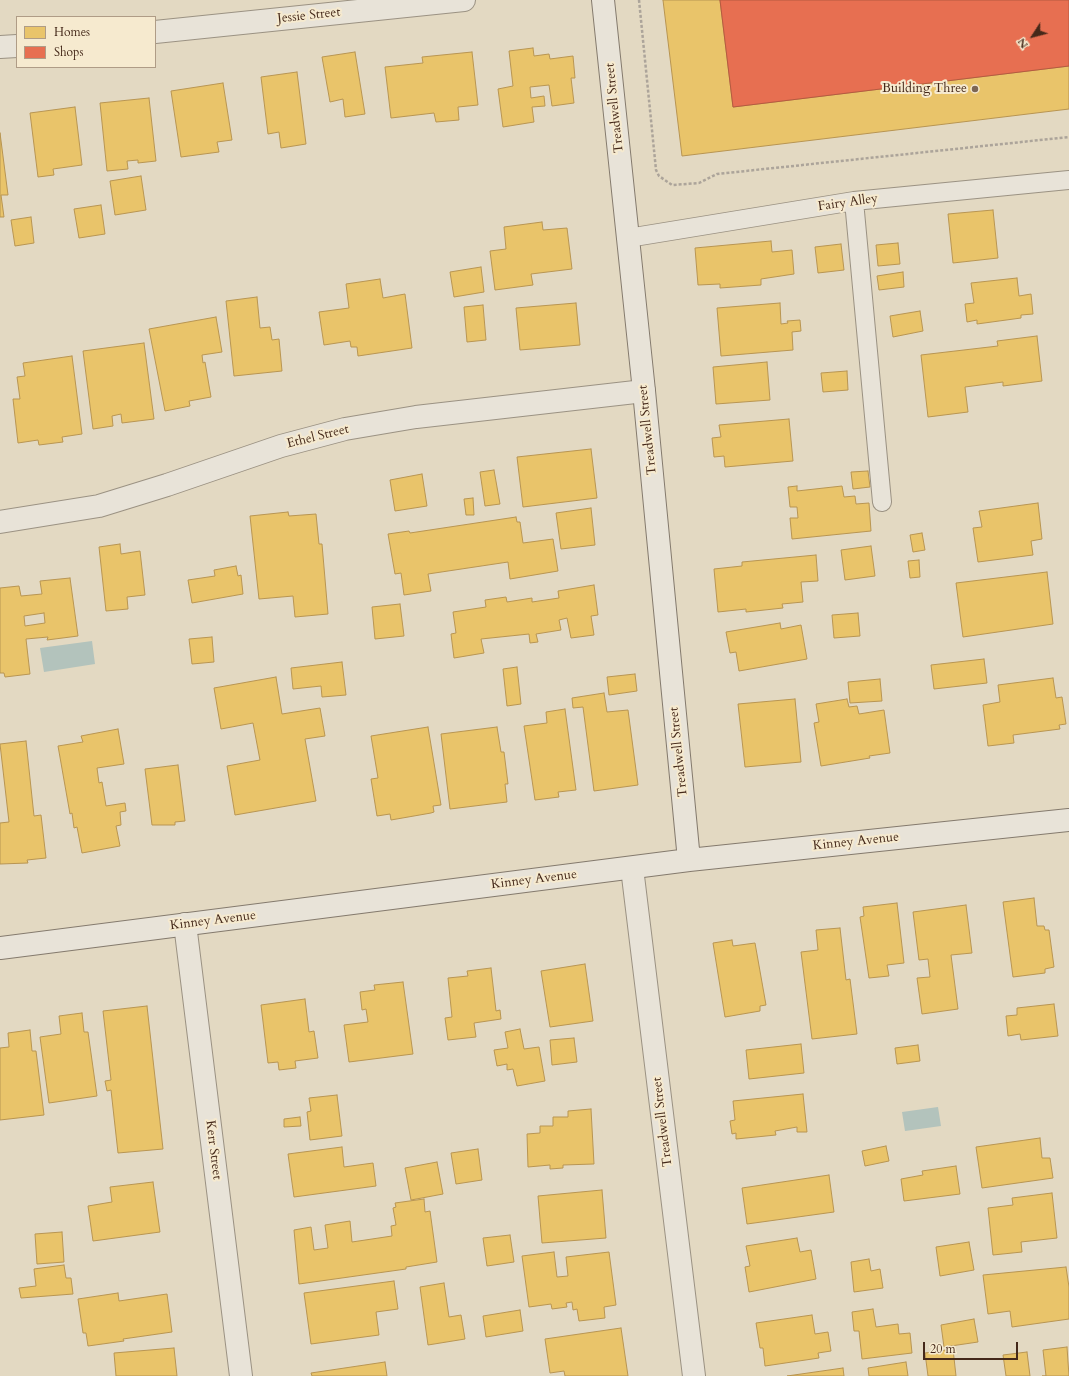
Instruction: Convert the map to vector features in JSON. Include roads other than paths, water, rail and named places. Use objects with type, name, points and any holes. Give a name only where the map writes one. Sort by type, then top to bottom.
[{"type":"street","name":"Jessie Street","points":[[156,32],[464,0]]},
{"type":"street","name":"Treadwell Street","points":[[604,0],[644,391],[689,860]]},
{"type":"street","points":[[0,47],[16,46]]},
{"type":"street","name":"Ethel Street","points":[[0,522],[99,506],[167,485],[281,446],[344,429],[416,417],[644,391]]},
{"type":"street","name":"Kinney Avenue","points":[[0,948],[689,860],[1069,820]]},
{"type":"street","name":"Treadwell Street","points":[[632,868],[694,1376]]},
{"type":"street","name":"Kerr Street","points":[[184,924],[241,1376]]},
{"type":"lane","name":"Fairy Alley","points":[[628,238],[854,202],[1069,180]]},
{"type":"lane","points":[[854,202],[882,502]]},
{"type":"place","name":"Building Three","points":[[975,89]]}]
